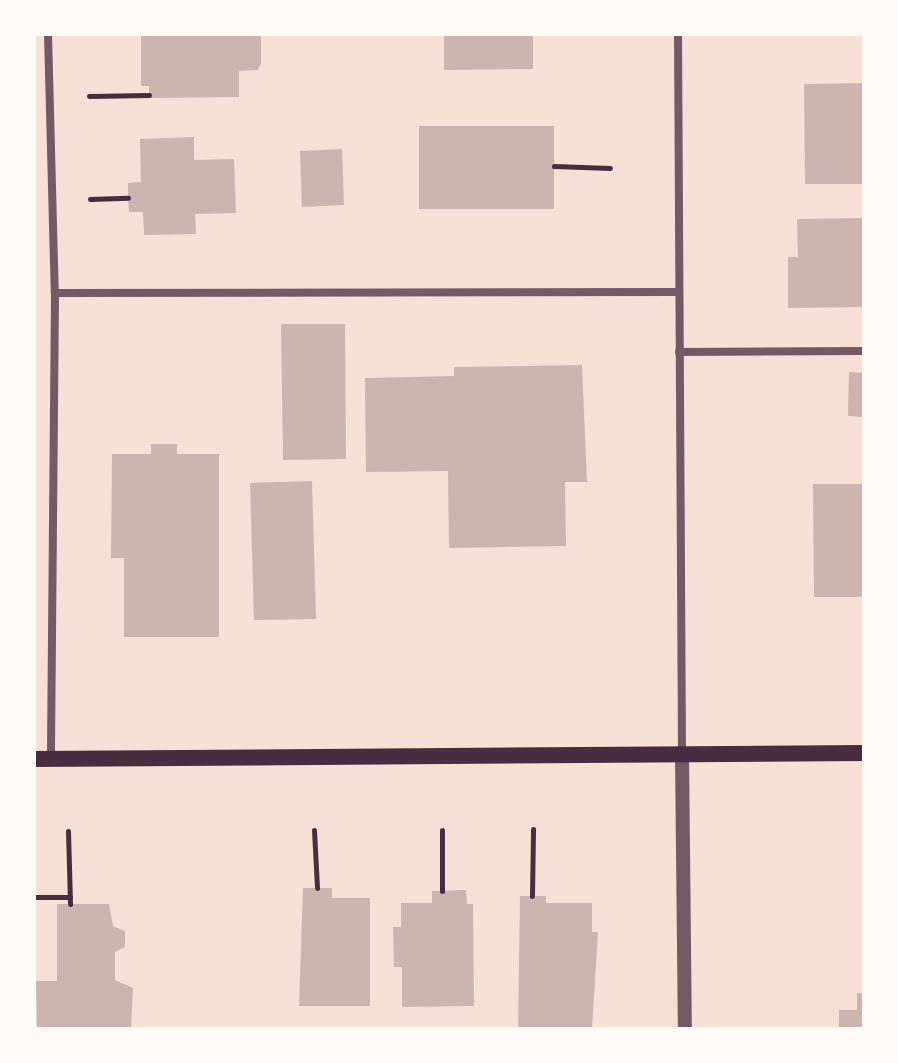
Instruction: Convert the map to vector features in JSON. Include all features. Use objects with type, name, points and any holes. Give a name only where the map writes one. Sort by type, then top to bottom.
[{"type":"main road","points":[[42,759],[864,753]]},
{"type":"street","points":[[42,759],[55,293],[48,34]]},
{"type":"street","points":[[678,34],[685,1029]]},
{"type":"street","points":[[55,293],[679,292]]},
{"type":"street","points":[[679,352],[864,351]]},
{"type":"path","points":[[89,96],[149,95]]},
{"type":"path","points":[[554,166],[610,168]]},
{"type":"path","points":[[90,199],[128,198]]},
{"type":"path","points":[[532,896],[533,829]]},
{"type":"path","points":[[314,830],[317,888]]},
{"type":"path","points":[[442,830],[442,891]]},
{"type":"path","points":[[34,897],[70,900],[68,831]]},
{"type":"building","points":[[141,34],[261,34],[261,63],[258,70],[239,71],[239,97],[149,98],[149,86],[141,86]]},
{"type":"building","points":[[444,34],[533,34],[533,69],[444,70]]},
{"type":"building","points":[[864,83],[864,184],[805,184],[804,84]]},
{"type":"building","points":[[419,126],[554,126],[554,209],[419,209]]},
{"type":"building","points":[[194,137],[194,160],[234,159],[236,213],[195,214],[196,234],[144,235],[143,212],[129,212],[128,198],[128,183],[141,182],[140,139]]},
{"type":"building","points":[[342,149],[344,205],[302,207],[300,151]]},
{"type":"building","points":[[864,218],[864,307],[788,308],[788,257],[798,257],[797,219]]},
{"type":"building","points":[[281,324],[345,324],[346,459],[283,460]]},
{"type":"building","points":[[582,365],[587,482],[565,482],[566,546],[449,548],[448,471],[366,472],[365,378],[454,376],[454,367]]},
{"type":"building","points":[[849,372],[864,373],[864,417],[848,416]]},
{"type":"building","points":[[151,444],[177,444],[177,454],[219,454],[219,637],[124,637],[124,558],[111,558],[112,454],[151,454]]},
{"type":"building","points":[[312,481],[316,619],[254,620],[250,483]]},
{"type":"building","points":[[813,484],[864,484],[864,597],[814,597]]},
{"type":"building","points":[[303,888],[332,888],[332,898],[370,898],[370,1006],[299,1006]]},
{"type":"building","points":[[466,890],[467,904],[473,904],[474,1006],[402,1007],[402,967],[394,967],[393,927],[401,927],[401,903],[432,903],[432,891]]},
{"type":"building","points":[[520,896],[546,896],[546,903],[592,903],[592,932],[598,932],[592,1029],[518,1029]]},
{"type":"building","points":[[57,904],[109,904],[113,926],[125,931],[125,947],[115,952],[115,980],[133,988],[131,1029],[37,1029],[36,981],[57,981]]},
{"type":"building","points":[[857,993],[864,993],[864,1029],[839,1029],[839,1010],[857,1010]]}]
